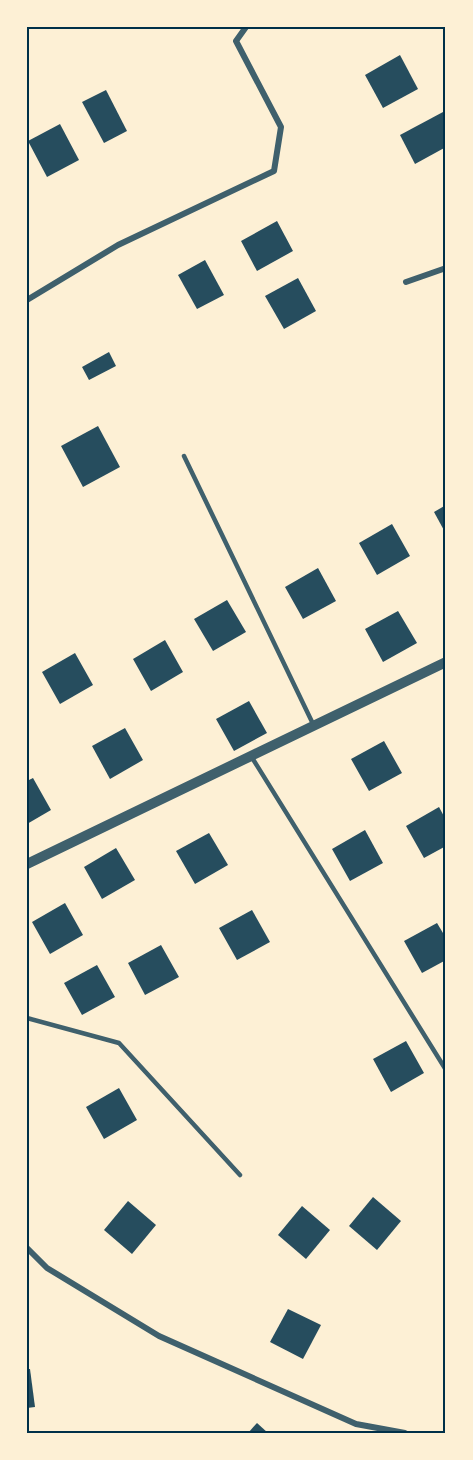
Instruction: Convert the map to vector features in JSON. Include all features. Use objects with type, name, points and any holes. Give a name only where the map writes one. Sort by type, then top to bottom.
[{"type":"street","points":[[27,300],[118,245],[274,171],[280,127],[236,41],[246,27]]},
{"type":"street","points":[[406,282],[446,268]]},
{"type":"street","points":[[27,864],[446,662]]},
{"type":"street","points":[[27,1248],[47,1268],[159,1336],[356,1424],[405,1433]]},
{"type":"lane","points":[[184,456],[314,726]]},
{"type":"lane","points":[[251,756],[446,1070]]},
{"type":"lane","points":[[27,1018],[119,1043],[240,1175]]},
{"type":"building","points":[[400,55],[418,89],[383,108],[365,75]]},
{"type":"building","points":[[106,90],[127,131],[104,143],[82,102]]},
{"type":"building","points":[[443,112],[446,117],[446,147],[415,164],[400,135]]},
{"type":"building","points":[[60,124],[79,160],[47,177],[28,141]]},
{"type":"building","points":[[277,221],[293,251],[257,271],[241,241]]},
{"type":"building","points":[[205,260],[224,295],[197,309],[178,275]]},
{"type":"building","points":[[298,278],[316,311],[284,329],[265,296]]},
{"type":"building","points":[[109,352],[116,366],[89,380],[82,367]]},
{"type":"building","points":[[98,426],[120,467],[83,487],[61,446]]},
{"type":"building","points":[[446,505],[446,534],[434,512]]},
{"type":"building","points":[[392,524],[410,556],[377,575],[359,543]]},
{"type":"building","points":[[318,568],[336,601],[303,619],[285,587]]},
{"type":"building","points":[[227,600],[246,632],[213,651],[194,619]]},
{"type":"building","points":[[398,611],[417,643],[383,662],[365,629]]},
{"type":"building","points":[[165,640],[183,672],[151,691],[133,659]]},
{"type":"building","points":[[75,653],[93,685],[60,704],[42,672]]},
{"type":"building","points":[[249,701],[267,733],[234,751],[216,719]]},
{"type":"building","points":[[125,728],[143,760],[110,779],[92,746]]},
{"type":"building","points":[[384,741],[402,773],[369,791],[351,759]]},
{"type":"building","points":[[33,778],[51,810],[27,824],[27,781]]},
{"type":"building","points":[[439,807],[446,820],[446,846],[424,858],[406,826]]},
{"type":"building","points":[[365,830],[383,863],[350,881],[332,849]]},
{"type":"building","points":[[209,833],[228,865],[195,884],[176,851]]},
{"type":"building","points":[[116,848],[135,880],[102,899],[84,867]]},
{"type":"building","points":[[65,903],[83,935],[50,954],[32,922]]},
{"type":"building","points":[[252,910],[270,942],[237,960],[219,928]]},
{"type":"building","points":[[437,923],[446,938],[446,960],[422,973],[404,941]]},
{"type":"building","points":[[161,945],[179,977],[145,995],[128,963]]},
{"type":"building","points":[[97,965],[115,997],[82,1015],[64,983]]},
{"type":"building","points":[[406,1041],[424,1073],[391,1092],[373,1059]]},
{"type":"building","points":[[119,1088],[137,1120],[104,1139],[86,1107]]},
{"type":"building","points":[[373,1197],[401,1221],[377,1250],[349,1226]]},
{"type":"building","points":[[128,1201],[156,1225],[132,1254],[104,1230]]},
{"type":"building","points":[[302,1206],[330,1230],[306,1259],[278,1235]]},
{"type":"building","points":[[288,1309],[321,1325],[303,1359],[270,1342]]},
{"type":"building","points":[[27,1369],[30,1369],[35,1407],[27,1408]]},
{"type":"building","points":[[257,1423],[268,1433],[248,1433]]}]
